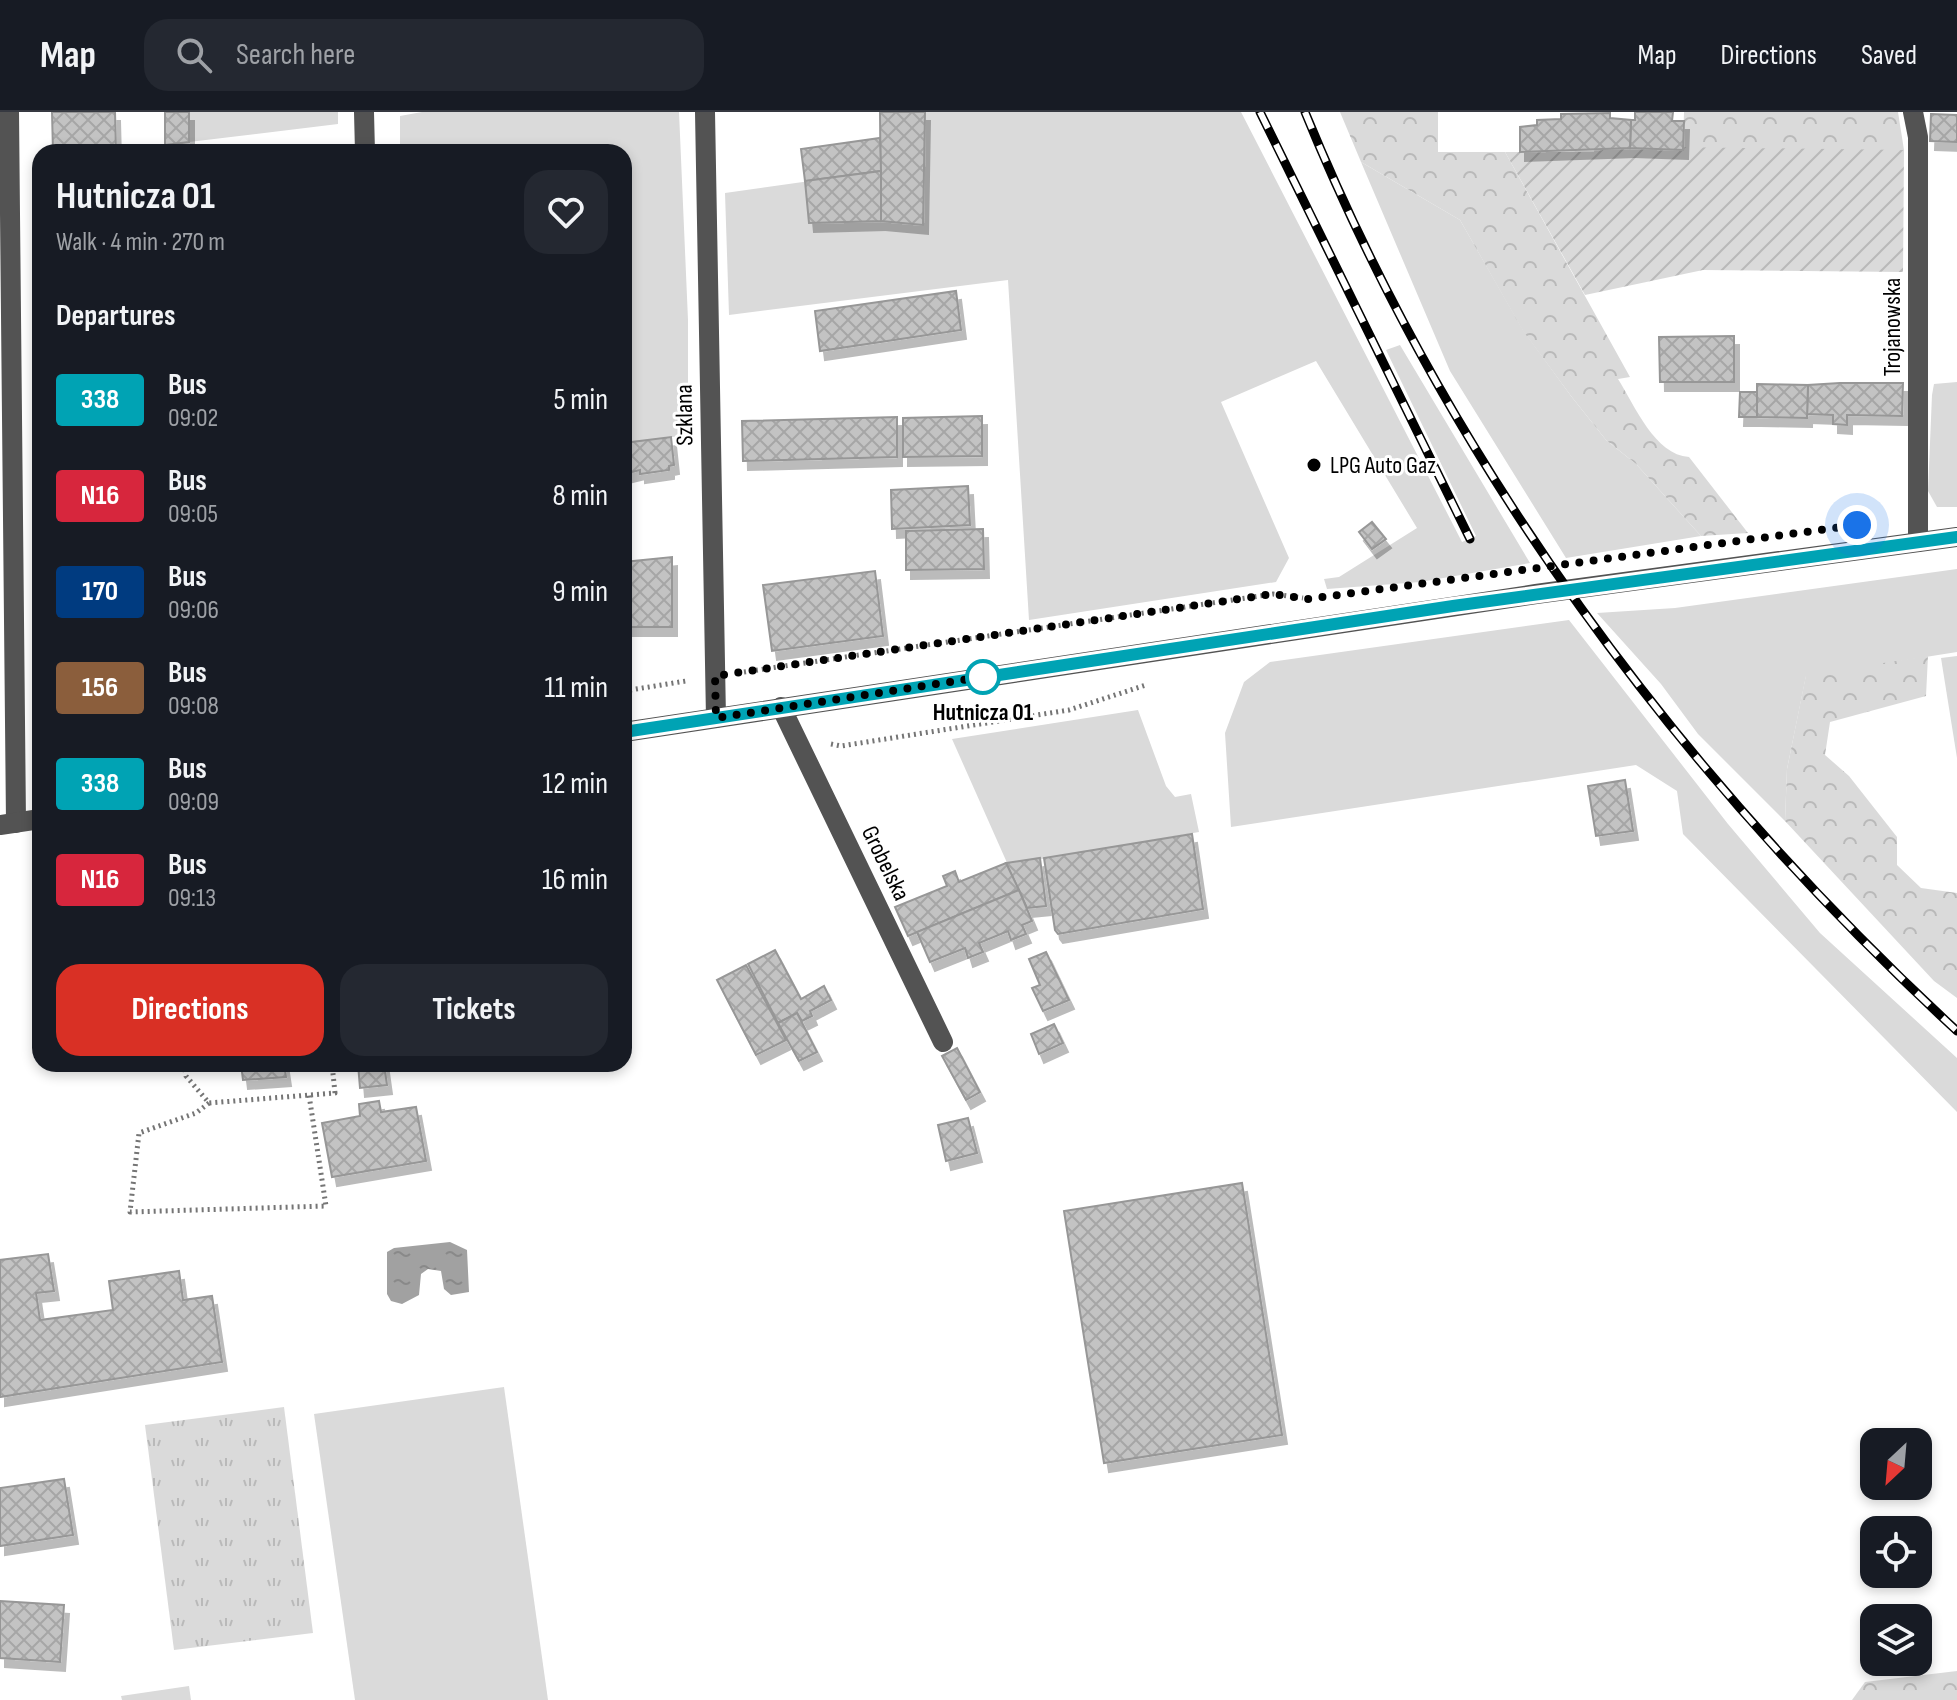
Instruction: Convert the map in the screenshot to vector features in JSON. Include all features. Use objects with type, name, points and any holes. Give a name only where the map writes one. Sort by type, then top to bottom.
[{"type":"street","points":[[9,112],[8,824],[32,820]]},
{"type":"street","points":[[364,112],[365,144]]},
{"type":"street","name":"Szklana","points":[[705,112],[716,718]]},
{"type":"street","name":"Trojanowska","points":[[1913,112],[1918,137],[1918,542]]},
{"type":"street","points":[[632,731],[1551,592],[1957,537]]},
{"type":"street","name":"Grobelska","points":[[781,707],[943,1042]]},
{"type":"path","points":[[632,690],[1273,594],[1308,599]]},
{"type":"path","points":[[185,1072],[209,1103]]},
{"type":"path","points":[[309,1095],[326,1206],[130,1212],[139,1133],[196,1113],[209,1103],[309,1095],[335,1093],[333,1072]]},
{"type":"green space","points":[[189,112],[338,112],[338,124],[189,142]]},
{"type":"green space","points":[[422,112],[679,112],[688,320],[688,435],[632,442],[632,144],[400,144],[400,116]]},
{"type":"green space","points":[[880,112],[1241,112],[1462,542],[1476,536],[1386,350],[1400,345],[1530,563],[1420,582],[1327,589],[1324,579],[1339,577],[1417,528],[1316,361],[1221,402],[1289,558],[1276,582],[1029,620],[1008,280],[729,315],[725,193],[881,171]]},
{"type":"green space","points":[[1340,112],[1438,112],[1438,152],[1505,152],[1630,377],[1618,379],[1639,415],[1666,448],[1689,457],[1748,533],[1701,536],[1636,464],[1606,440],[1523,331],[1460,220],[1361,162]]},
{"type":"green space","points":[[1684,112],[1898,112],[1904,150],[1683,150]]},
{"type":"green space","points":[[1595,146],[1904,150],[1903,272],[1703,270],[1585,295],[1505,152],[1594,152]]},
{"type":"green space","points":[[1361,162],[1460,220],[1523,330],[1571,396],[1606,440],[1636,464],[1701,536],[1566,558],[1450,371]]},
{"type":"green space","points":[[1957,382],[1957,507],[1937,507],[1928,491],[1932,395],[1934,384]]},
{"type":"green space","points":[[1957,569],[1957,652],[1806,676],[1787,769],[1785,821],[1698,734],[1661,684],[1597,613],[1675,608]]},
{"type":"green space","points":[[1569,620],[1728,824],[1820,933],[1957,1058],[1957,1112],[1683,834],[1677,791],[1636,765],[1231,827],[1225,733],[1244,682],[1270,662]]},
{"type":"green space","points":[[1928,656],[1926,696],[1830,722],[1825,755],[1849,776],[1897,837],[1897,865],[1921,888],[1957,893],[1957,998],[1934,981],[1785,821],[1787,769],[1806,675]]},
{"type":"green space","points":[[1957,656],[1957,758],[1941,658]]},
{"type":"green space","points":[[1138,710],[1166,786],[1175,797],[1191,794],[1199,832],[1008,865],[952,739]]},
{"type":"green space","points":[[504,1387],[548,1700],[355,1700],[314,1414]]},
{"type":"green space","points":[[284,1407],[313,1633],[174,1650],[145,1425]]},
{"type":"green space","points":[[1957,1671],[1957,1700],[1852,1700],[1865,1682]]},
{"type":"green space","points":[[189,1686],[191,1700],[122,1700],[121,1696]]},
{"type":"water","points":[[450,1242],[467,1250],[469,1292],[451,1295],[444,1289],[441,1271],[428,1269],[421,1274],[419,1295],[402,1304],[391,1301],[387,1294],[387,1252],[394,1248]]},
{"type":"building","points":[[52,112],[115,112],[116,144],[53,144]]},
{"type":"building","points":[[165,112],[189,112],[189,142],[165,144]]},
{"type":"building","points":[[880,112],[925,112],[923,225],[881,221]]},
{"type":"building","points":[[1635,112],[1673,112],[1672,121],[1684,121],[1683,150],[1630,148],[1631,120],[1635,120]]},
{"type":"building","points":[[1610,113],[1610,118],[1631,120],[1630,148],[1520,152],[1520,127],[1537,125],[1537,120],[1561,119],[1561,114]]},
{"type":"building","points":[[1931,114],[1957,115],[1957,142],[1930,141]]},
{"type":"building","points":[[880,138],[881,171],[805,181],[801,149]]},
{"type":"building","points":[[881,171],[881,221],[809,223],[805,181]]},
{"type":"building","points":[[956,291],[961,330],[820,351],[815,311]]},
{"type":"building","points":[[1734,336],[1734,382],[1660,382],[1659,337]]},
{"type":"building","points":[[1903,383],[1902,416],[1847,415],[1847,425],[1833,424],[1833,415],[1807,414],[1808,385]]},
{"type":"building","points":[[1757,384],[1808,385],[1807,418],[1757,417]]},
{"type":"building","points":[[1740,392],[1757,392],[1757,417],[1739,417]]},
{"type":"building","points":[[982,416],[982,456],[903,457],[903,418]]},
{"type":"building","points":[[897,417],[897,457],[743,461],[742,421]]},
{"type":"building","points":[[671,437],[674,465],[669,466],[669,470],[640,474],[640,470],[632,472],[632,442]]},
{"type":"building","points":[[968,486],[970,525],[892,529],[891,490]]},
{"type":"building","points":[[1372,522],[1386,539],[1372,549],[1359,532]]},
{"type":"building","points":[[983,529],[984,569],[906,570],[906,531]]},
{"type":"building","points":[[672,557],[672,627],[632,627],[632,561]]},
{"type":"building","points":[[875,571],[883,636],[772,651],[763,585]]},
{"type":"building","points":[[1625,780],[1633,831],[1596,836],[1588,786]]},
{"type":"building","points":[[1192,834],[1203,909],[1058,934],[1055,930],[1044,858]]},
{"type":"building","points":[[1040,858],[1046,906],[1027,908],[1006,863]]},
{"type":"building","points":[[1006,863],[1019,890],[908,936],[895,907],[947,886],[943,876],[955,871],[959,882]]},
{"type":"building","points":[[1019,890],[1032,921],[1022,925],[1026,934],[1011,940],[1008,931],[979,943],[983,952],[968,958],[965,948],[930,962],[917,932]]},
{"type":"building","points":[[775,950],[801,999],[824,986],[831,1000],[810,1011],[812,1016],[802,1021],[797,1013],[778,1023],[748,964]]},
{"type":"building","points":[[1046,952],[1069,1000],[1043,1011],[1032,988],[1040,985],[1029,959]]},
{"type":"building","points":[[746,965],[786,1040],[756,1055],[717,980]]},
{"type":"building","points":[[797,1013],[817,1052],[799,1061],[778,1023]]},
{"type":"building","points":[[1054,1024],[1063,1043],[1039,1054],[1031,1034]]},
{"type":"building","points":[[957,1048],[980,1092],[966,1100],[942,1056]]},
{"type":"building","points":[[242,1072],[285,1072],[286,1077],[243,1080]]},
{"type":"building","points":[[359,1072],[385,1072],[387,1085],[360,1088]]},
{"type":"building","points":[[379,1101],[381,1112],[416,1107],[426,1161],[332,1177],[322,1123],[360,1116],[359,1104]]},
{"type":"building","points":[[968,1118],[977,1153],[946,1161],[938,1125]]},
{"type":"building","points":[[1242,1183],[1282,1435],[1104,1463],[1064,1211]]},
{"type":"building","points":[[48,1254],[54,1291],[36,1293],[40,1320],[113,1310],[109,1281],[179,1271],[183,1300],[212,1296],[222,1362],[0,1397],[0,1260]]},
{"type":"building","points":[[64,1479],[73,1535],[0,1546],[0,1488]]},
{"type":"building","points":[[0,1601],[64,1605],[60,1662],[0,1658]]},
{"type":"railway","points":[[1260,112],[1470,539]]},
{"type":"railway","points":[[1305,112],[1363,243],[1429,369],[1501,490],[1580,607],[1666,720],[1757,828],[1855,932],[1957,1031]]},
{"type":"bus line","name":"338","points":[[632,731],[1453,606],[1957,537]]},
{"type":"place","name":"LPG Auto Gaz","points":[[1314,465]]},
{"type":"place","name":"Hutnicza 01","points":[[983,677]]},
{"type":"route","points":[[983,677],[995,675],[716,718],[715,676],[1273,594],[1308,599],[1857,525]]}]
